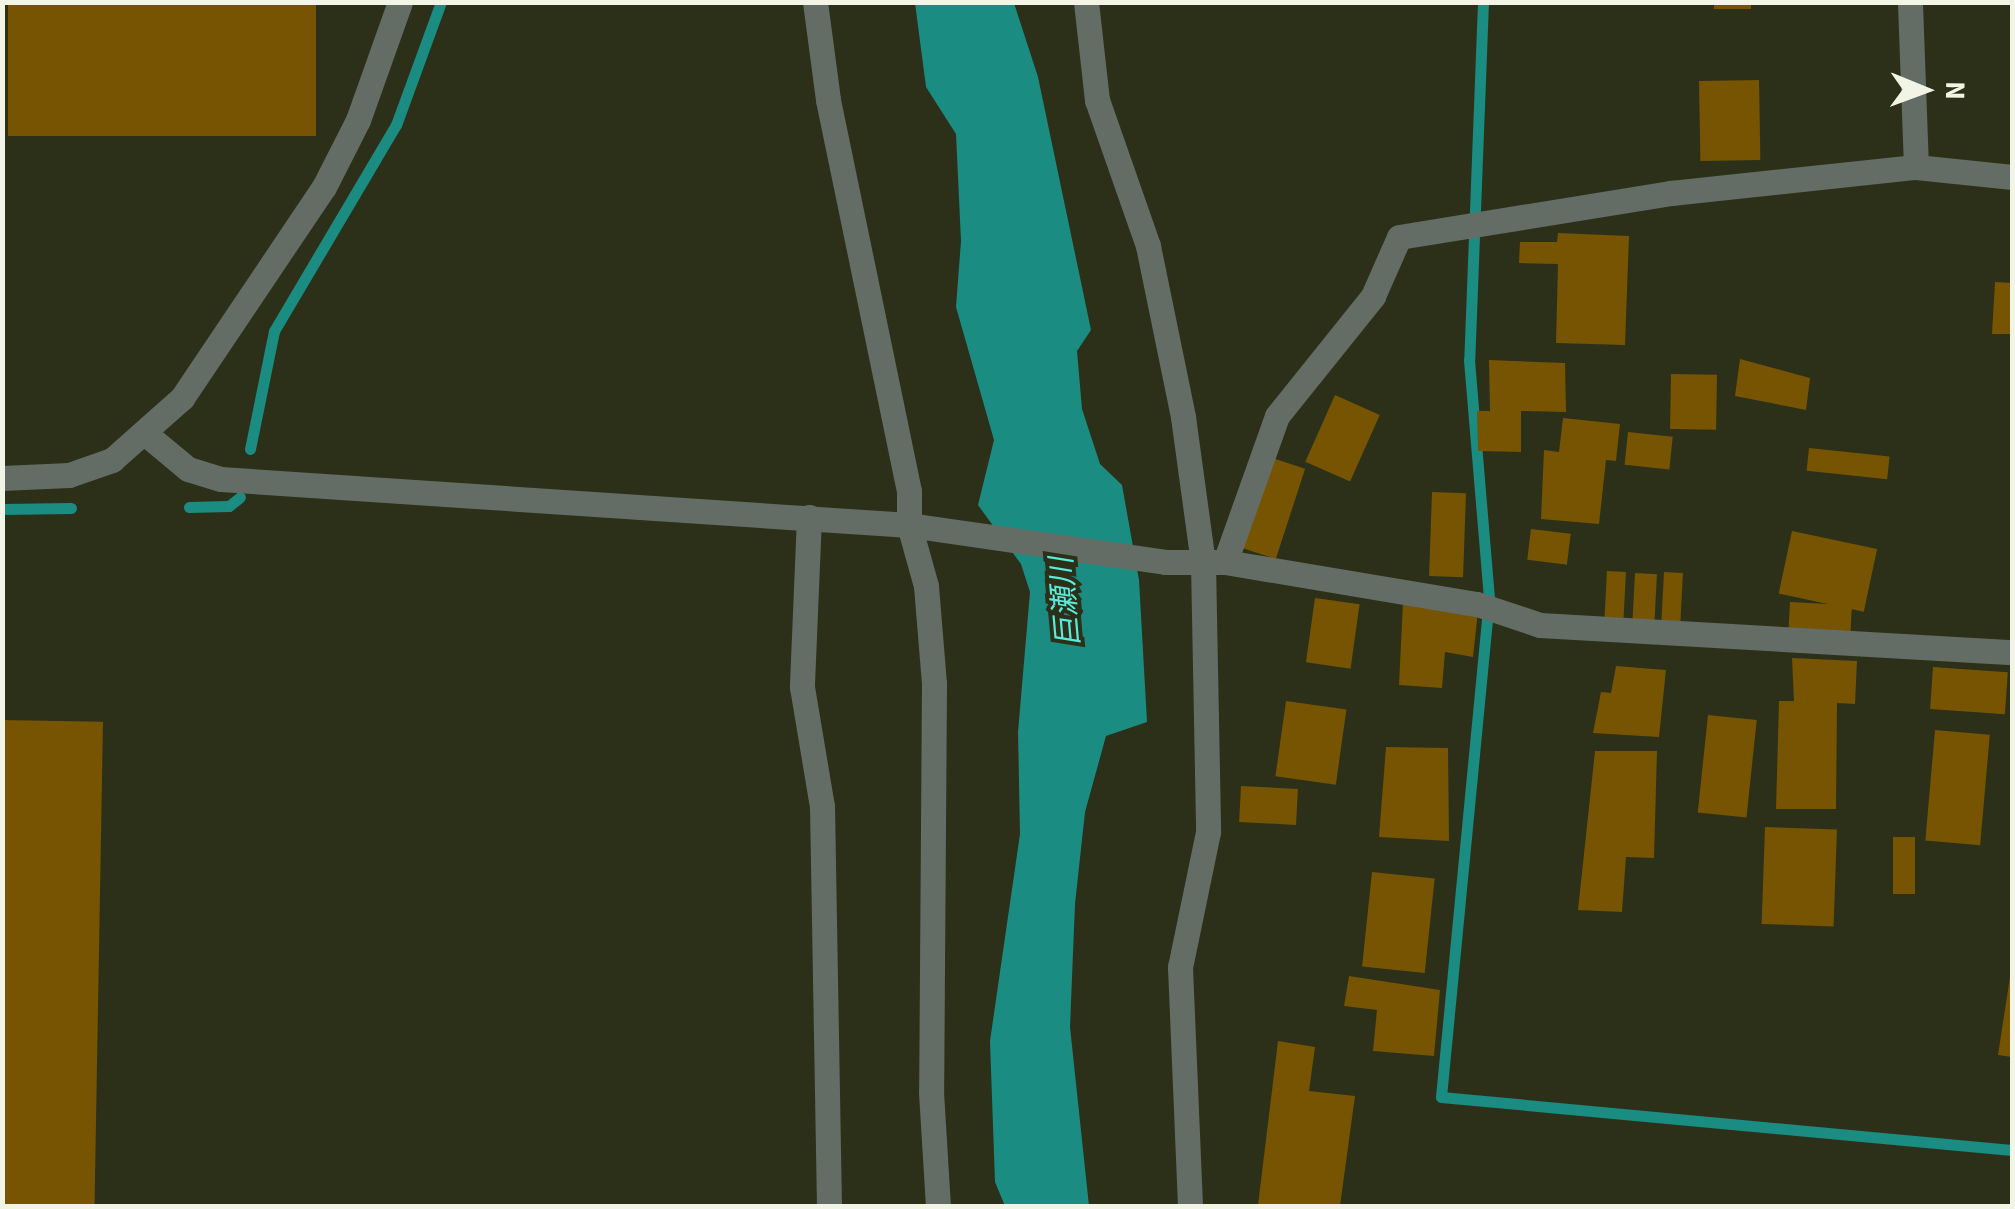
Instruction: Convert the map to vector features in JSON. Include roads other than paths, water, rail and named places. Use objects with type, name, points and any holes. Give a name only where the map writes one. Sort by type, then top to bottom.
[{"type":"street","points":[[2,478],[69,475],[112,460],[147,435],[221,345],[324,187],[358,120],[400,2]]},
{"type":"street","points":[[815,2],[828,100],[910,490],[926,586],[934,684],[931,1092],[938,1206]]},
{"type":"street","points":[[1086,2],[1097,100],[1148,246],[1214,562],[1208,832],[1180,968],[1190,1206]]},
{"type":"street","points":[[1910,2],[1916,168]]},
{"type":"street","points":[[1214,562],[1277,416],[1373,296],[1399,236],[1475,227],[1671,192],[1916,168],[2012,177]]},
{"type":"street","points":[[147,435],[188,468],[221,478],[916,526],[1165,562],[1214,562],[1488,609],[1540,625],[2012,652]]},
{"type":"street","points":[[808,517],[802,687],[822,806],[830,1206]]},
{"type":"water","name":"巨瀬川","points":[[915,3],[1014,3],[1038,77],[1091,330],[1077,351],[1082,409],[1100,464],[1122,485],[1139,580],[1147,722],[1106,736],[1085,812],[1075,904],[1070,1027],[1089,1206],[1005,1206],[995,1182],[990,1041],[1020,834],[1018,732],[1030,592],[1021,564],[978,505],[994,440],[956,307],[961,241],[956,134],[926,87]]},
{"type":"waterway","points":[[250,449],[274,331],[396,125],[441,2]]},
{"type":"waterway","points":[[1483,2],[1469,360],[1489,599],[1441,1097],[2012,1150]]},
{"type":"waterway","points":[[189,507],[229,506],[240,497]]},
{"type":"waterway","points":[[2,509],[71,508]]}]
